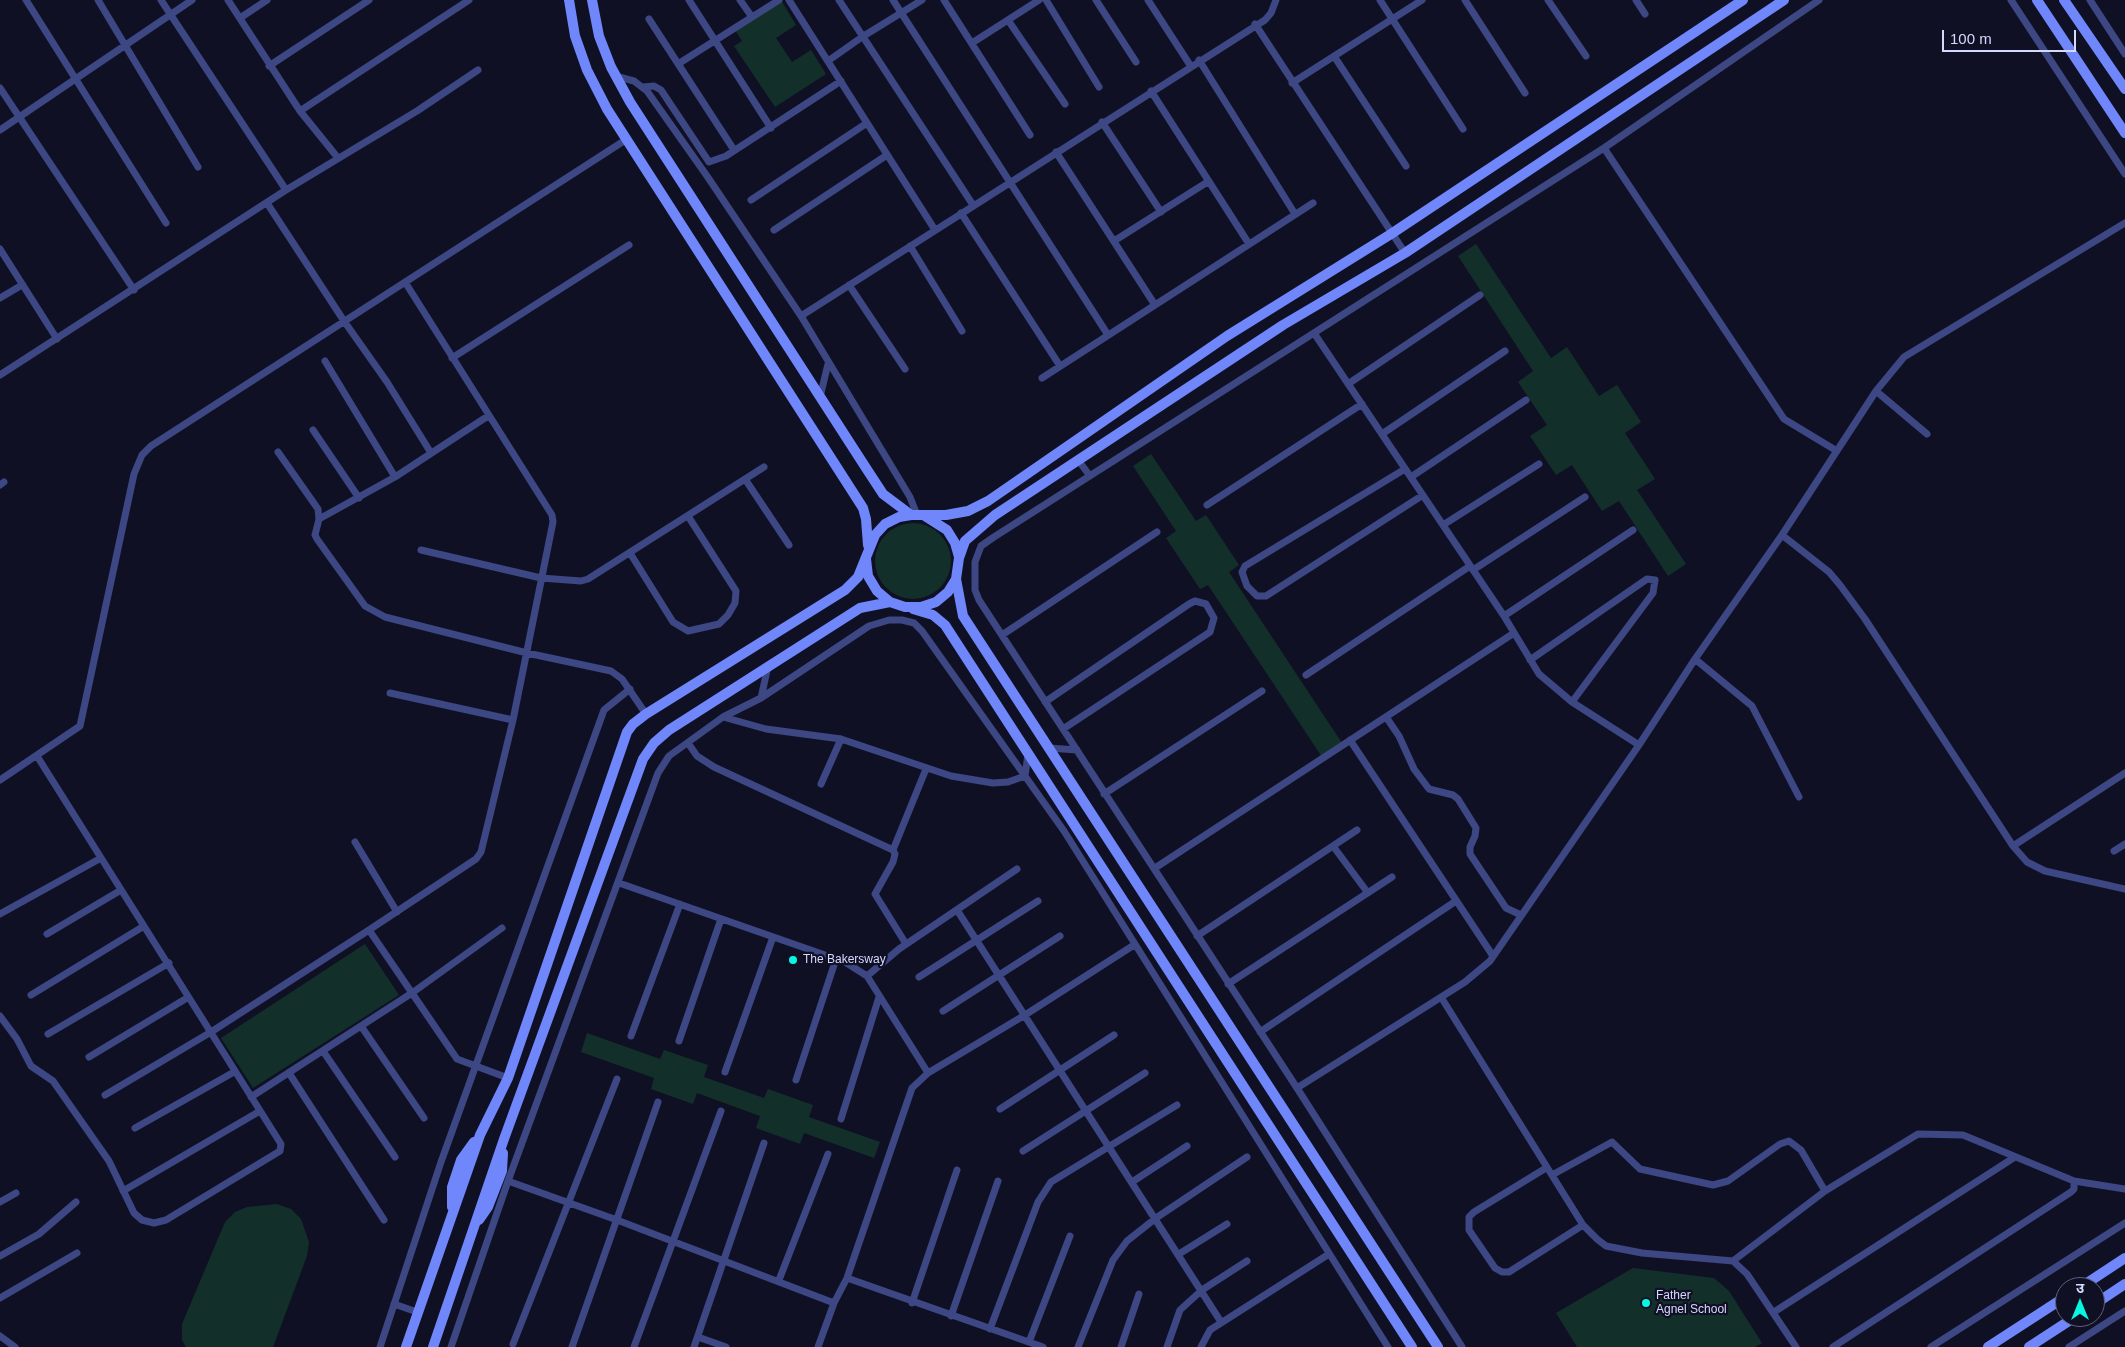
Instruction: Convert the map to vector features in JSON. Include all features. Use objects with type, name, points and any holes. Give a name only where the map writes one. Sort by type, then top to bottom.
[{"type":"street","points":[[26,0],[166,223]]},
{"type":"street","points":[[98,0],[198,166]]},
{"type":"street","points":[[161,0],[286,190]]},
{"type":"street","points":[[0,130],[76,81],[126,44],[192,0]]},
{"type":"street","points":[[228,0],[269,66],[300,111],[338,158]]},
{"type":"street","points":[[240,18],[267,0]]},
{"type":"street","points":[[269,66],[369,0]]},
{"type":"street","points":[[300,111],[469,0]]},
{"type":"street","points":[[569,0],[575,36],[588,70],[607,109],[863,508],[866,519],[868,576],[877,591],[890,602],[933,615],[945,625],[1412,1347]]},
{"type":"street","points":[[592,0],[599,36],[615,76],[883,494],[947,530],[956,543],[959,558]]},
{"type":"street","points":[[689,0],[771,128]]},
{"type":"street","points":[[740,0],[752,17]]},
{"type":"street","points":[[678,64],[778,0]]},
{"type":"street","points":[[789,0],[935,230]]},
{"type":"street","points":[[839,0],[862,37],[929,134],[973,205]]},
{"type":"street","points":[[893,0],[1108,335]]},
{"type":"street","points":[[828,61],[862,37],[922,0]]},
{"type":"street","points":[[944,0],[1030,135]]},
{"type":"street","points":[[972,43],[1039,0]]},
{"type":"street","points":[[1046,0],[1099,87]]},
{"type":"street","points":[[1096,0],[1136,62]]},
{"type":"street","points":[[1148,0],[1190,66]]},
{"type":"street","points":[[801,316],[1255,24],[1271,13],[1276,0]]},
{"type":"street","points":[[1380,0],[1463,129]]},
{"type":"street","points":[[1292,83],[1422,0]]},
{"type":"street","points":[[1464,0],[1525,93]]},
{"type":"street","points":[[1548,0],[1586,56]]},
{"type":"street","points":[[1636,0],[1645,14]]},
{"type":"street","points":[[406,1347],[452,1213],[452,1187],[461,1160],[480,1135],[508,1078],[627,732],[646,714],[845,590],[858,577],[875,535],[886,524],[899,517],[968,511],[988,501],[1227,336],[1391,234],[1743,0]]},
{"type":"street","points":[[1438,1347],[963,616],[956,579],[959,558],[965,541],[980,527],[1078,460],[1283,325],[1405,253],[1784,0]]},
{"type":"street","points":[[1462,1347],[1155,868],[1104,794],[979,600],[975,590],[975,562],[981,546],[1604,148],[1820,0]]},
{"type":"street","points":[[2011,0],[2125,174]]},
{"type":"street","points":[[2038,0],[2125,133]]},
{"type":"street","points":[[2064,0],[2125,89]]},
{"type":"street","points":[[2090,0],[2125,54]]},
{"type":"street","points":[[649,19],[734,150]]},
{"type":"street","points":[[1008,20],[1065,104]]},
{"type":"street","points":[[1255,24],[1405,253]]},
{"type":"street","points":[[1334,56],[1406,166]]},
{"type":"street","points":[[1198,60],[1295,214]]},
{"type":"street","points":[[2112,69],[2125,77]]},
{"type":"street","points":[[0,376],[286,190],[417,111],[478,70]]},
{"type":"street","points":[[615,76],[643,87],[707,176],[801,316],[828,364],[910,497],[918,515]]},
{"type":"street","points":[[643,87],[654,86],[661,90],[706,160],[716,161],[841,82]]},
{"type":"street","points":[[0,88],[134,290]]},
{"type":"street","points":[[1151,91],[1249,244]]},
{"type":"street","points":[[1102,122],[1161,212]]},
{"type":"street","points":[[751,200],[867,123]]},
{"type":"street","points":[[0,780],[80,726],[134,474],[142,455],[151,446],[627,139]]},
{"type":"street","points":[[1604,148],[1784,419],[1836,451]]},
{"type":"street","points":[[1056,152],[1155,305]]},
{"type":"street","points":[[774,230],[887,155]]},
{"type":"street","points":[[1114,242],[1209,181]]},
{"type":"street","points":[[267,203],[344,321],[387,382],[431,453]]},
{"type":"street","points":[[1042,378],[1313,203]]},
{"type":"street","points":[[961,213],[1060,366]]},
{"type":"street","points":[[1297,1088],[1465,982],[1493,956],[1638,745],[1694,659],[1782,535],[1876,391],[1904,357],[2125,223]]},
{"type":"street","points":[[452,358],[629,245]]},
{"type":"street","points":[[910,246],[962,331]]},
{"type":"street","points":[[0,250],[57,339]]},
{"type":"street","points":[[105,1095],[211,1032],[370,930],[476,859],[481,852],[513,720],[553,522],[552,515],[405,282]]},
{"type":"street","points":[[0,298],[22,285]]},
{"type":"street","points":[[849,285],[905,369]]},
{"type":"street","points":[[1348,384],[1480,295]]},
{"type":"street","points":[[1314,333],[1504,616],[1539,674],[1572,702],[1638,745]]},
{"type":"street","points":[[1382,434],[1506,351]]},
{"type":"street","points":[[325,362],[395,477]]},
{"type":"street","points":[[820,397],[828,364]]},
{"type":"street","points":[[1876,391],[1927,434]]},
{"type":"street","points":[[1411,477],[1526,400]]},
{"type":"street","points":[[1208,504],[1362,404]]},
{"type":"street","points":[[319,519],[395,477],[488,416]]},
{"type":"street","points":[[313,430],[359,498]]},
{"type":"street","points":[[278,452],[318,509],[319,519],[315,535],[317,539],[365,606],[385,617],[527,653],[610,671],[622,679],[646,714]]},
{"type":"street","points":[[1078,460],[1090,476]]},
{"type":"street","points":[[1443,525],[1539,464]]},
{"type":"street","points":[[421,550],[541,578],[581,581],[630,553],[764,468]]},
{"type":"street","points":[[1405,469],[1245,566],[1242,572],[1246,586],[1257,596],[1266,596],[1423,495]]},
{"type":"street","points":[[746,479],[789,545]]},
{"type":"street","points":[[1306,675],[1471,568],[1586,497]]},
{"type":"street","points":[[630,553],[673,622],[688,630],[710,628],[719,624],[728,615],[735,603],[736,591],[688,516]]},
{"type":"street","points":[[1504,616],[1633,530]]},
{"type":"street","points":[[1002,635],[1157,532]]},
{"type":"street","points":[[1782,535],[1829,572],[1840,584],[1865,619],[2013,846],[2027,862],[2037,868],[2125,889]]},
{"type":"street","points":[[905,607],[921,607],[936,602],[948,592],[956,579]]},
{"type":"street","points":[[1530,660],[1648,579],[1655,580],[1653,593],[1572,702]]},
{"type":"street","points":[[1045,702],[1189,604],[1195,601],[1206,604],[1214,618],[1210,632],[1063,729]]},
{"type":"street","points":[[434,1347],[504,1139],[644,759],[654,743],[669,730],[768,666],[860,608],[890,602]]},
{"type":"street","points":[[451,1347],[508,1181],[619,883],[658,772],[669,756],[723,717],[761,698],[869,626],[889,620],[902,620],[914,623],[922,630],[1064,831],[1388,1347]]},
{"type":"street","points":[[1155,868],[1514,633]]},
{"type":"street","points":[[1694,659],[1752,706],[1799,797]]},
{"type":"street","points":[[761,698],[768,666]]},
{"type":"street","points":[[380,1347],[441,1162],[604,710],[608,704],[630,689]]},
{"type":"street","points":[[1104,794],[1262,691]]},
{"type":"street","points":[[390,693],[513,720]]},
{"type":"street","points":[[723,717],[766,729],[841,739],[950,776],[993,783],[1008,782],[1025,776]]},
{"type":"street","points":[[1386,717],[1399,736],[1414,769],[1429,789],[1449,794],[1458,799],[1476,828],[1470,847],[1470,854],[1506,908],[1521,915]]},
{"type":"street","points":[[821,784],[841,739]]},
{"type":"street","points":[[1350,740],[1493,956]]},
{"type":"street","points":[[688,743],[696,756],[714,767],[893,850]]},
{"type":"street","points":[[1049,748],[1077,750]]},
{"type":"street","points":[[1025,776],[1028,754]]},
{"type":"street","points":[[0,1016],[16,1039],[30,1066],[53,1081],[109,1161],[134,1213],[142,1220],[154,1223],[166,1220],[280,1151],[281,1144],[188,998],[169,963],[37,756]]},
{"type":"street","points":[[906,944],[875,894],[893,862],[895,854],[893,850],[926,769]]},
{"type":"street","points":[[2013,846],[2125,773]]},
{"type":"street","points":[[1197,936],[1357,830]]},
{"type":"street","points":[[355,842],[397,912]]},
{"type":"street","points":[[2114,851],[2125,844]]},
{"type":"street","points":[[1333,846],[1368,893]]},
{"type":"street","points":[[0,914],[102,858]]},
{"type":"street","points":[[867,976],[906,944],[1017,869]]},
{"type":"street","points":[[1228,984],[1392,877]]},
{"type":"street","points":[[619,883],[836,959],[867,976],[928,1073]]},
{"type":"street","points":[[47,934],[121,890]]},
{"type":"street","points":[[919,978],[1038,901]]},
{"type":"street","points":[[1260,1032],[1456,902]]},
{"type":"street","points":[[631,1036],[680,904]]},
{"type":"street","points":[[956,910],[1156,1218],[1221,1322]]},
{"type":"street","points":[[679,1041],[721,920]]},
{"type":"street","points":[[31,995],[144,926]]},
{"type":"street","points":[[252,1097],[412,993],[502,928]]},
{"type":"street","points":[[370,930],[457,1059],[508,1078]]},
{"type":"street","points":[[943,1011],[1060,936]]},
{"type":"street","points":[[725,1072],[773,937]]},
{"type":"street","points":[[818,1347],[834,1303],[847,1278],[912,1088],[928,1073],[1025,1015],[1134,945]]},
{"type":"street","points":[[796,1080],[836,959]]},
{"type":"street","points":[[48,1034],[169,963]]},
{"type":"street","points":[[841,1119],[879,997]]},
{"type":"street","points":[[1441,997],[1583,1225],[1606,1246],[1642,1254],[1733,1261],[1747,1274],[1796,1347]]},
{"type":"street","points":[[89,1056],[188,998]]},
{"type":"street","points":[[361,1026],[424,1118]]},
{"type":"street","points":[[1000,1109],[1114,1035]]},
{"type":"street","points":[[323,1051],[395,1157]]},
{"type":"street","points":[[135,1128],[234,1072]]},
{"type":"street","points":[[288,1073],[384,1220]]},
{"type":"street","points":[[1023,1151],[1145,1073]]},
{"type":"street","points":[[513,1344],[617,1079]]},
{"type":"street","points":[[572,1347],[658,1102]]},
{"type":"street","points":[[990,1329],[1038,1202],[1051,1182],[1176,1105]]},
{"type":"street","points":[[123,1191],[260,1111]]},
{"type":"street","points":[[634,1347],[722,1111]]},
{"type":"street","points":[[1733,1261],[1825,1191],[1918,1134],[1962,1135],[2074,1181],[2125,1189]]},
{"type":"street","points":[[1552,1175],[1612,1142],[1640,1170],[1713,1185],[1728,1182],[1780,1144],[1789,1141],[1801,1150],[1825,1191]]},
{"type":"street","points":[[694,1347],[764,1143]]},
{"type":"street","points":[[1132,1182],[1187,1146]]},
{"type":"street","points":[[779,1280],[828,1154]]},
{"type":"street","points":[[1078,1347],[1112,1260],[1127,1241],[1156,1218],[1247,1157]]},
{"type":"street","points":[[1774,1312],[2015,1157]]},
{"type":"street","points":[[1546,1168],[1474,1212],[1469,1217],[1469,1230],[1495,1268],[1502,1272],[1509,1272],[1583,1225]]},
{"type":"street","points":[[912,1303],[957,1170]]},
{"type":"street","points":[[508,1181],[779,1280],[834,1303]]},
{"type":"street","points":[[951,1316],[998,1181]]},
{"type":"street","points":[[1833,1347],[2070,1192],[2074,1189],[2074,1181]]},
{"type":"street","points":[[0,1202],[16,1193]]},
{"type":"street","points":[[0,1256],[38,1234],[76,1202]]},
{"type":"street","points":[[1931,1347],[2125,1223]]},
{"type":"street","points":[[1179,1254],[1227,1224]]},
{"type":"street","points":[[1028,1342],[1070,1236]]},
{"type":"street","points":[[0,1298],[76,1253]]},
{"type":"street","points":[[1201,1347],[1205,1336],[1221,1322],[1329,1254]]},
{"type":"street","points":[[2096,1277],[2125,1258]]},
{"type":"street","points":[[1167,1347],[1180,1310],[1202,1290],[1247,1261]]},
{"type":"street","points":[[847,1278],[912,1303],[1043,1347]]},
{"type":"street","points":[[2105,1297],[2125,1284]]},
{"type":"street","points":[[1121,1347],[1138,1294]]},
{"type":"street","points":[[1988,1347],[2055,1303]]},
{"type":"street","points":[[394,1304],[417,1312]]},
{"type":"street","points":[[2069,1347],[2125,1312]]},
{"type":"street","points":[[2029,1347],[2060,1327]]},
{"type":"street","points":[[0,1336],[15,1347]]},
{"type":"street","points":[[698,1337],[726,1347]]},
{"type":"green space","points":[[781,0],[796,25],[776,38],[792,62],[811,50],[826,74],[775,107],[734,46],[742,41],[735,30]]},
{"type":"green space","points":[[1476,244],[1551,358],[1567,347],[1599,396],[1617,385],[1641,422],[1625,433],[1655,479],[1637,490],[1686,564],[1668,576],[1619,501],[1602,511],[1572,465],[1556,475],[1530,436],[1547,425],[1518,382],[1533,371],[1458,256]]},
{"type":"green space","points":[[1151,454],[1196,521],[1206,515],[1239,565],[1229,572],[1342,743],[1322,757],[1208,585],[1200,589],[1166,538],[1176,531],[1133,466]]},
{"type":"green space","points":[[913,523],[927,526],[940,534],[948,547],[951,561],[948,575],[940,588],[927,596],[913,599],[899,596],[886,588],[878,575],[875,561],[878,547],[886,534],[899,526]]},
{"type":"green space","points":[[365,944],[399,995],[253,1088],[221,1038]]},
{"type":"green space","points":[[587,1033],[660,1059],[664,1050],[708,1065],[704,1077],[764,1098],[768,1089],[813,1105],[809,1117],[880,1142],[874,1158],[804,1133],[800,1144],[756,1128],[760,1116],[697,1093],[693,1104],[651,1089],[654,1078],[581,1052]]},
{"type":"green space","points":[[277,1204],[291,1209],[301,1219],[309,1242],[307,1256],[273,1347],[186,1347],[182,1340],[182,1324],[225,1222],[235,1212],[247,1207]]},
{"type":"green space","points":[[1633,1268],[1714,1278],[1729,1291],[1762,1343],[1755,1347],[1577,1347],[1556,1313]]},
{"type":"place","name":"The Bakersway","points":[[793,960]]},
{"type":"place","name":"Father Agnel School","points":[[1646,1303]]}]
